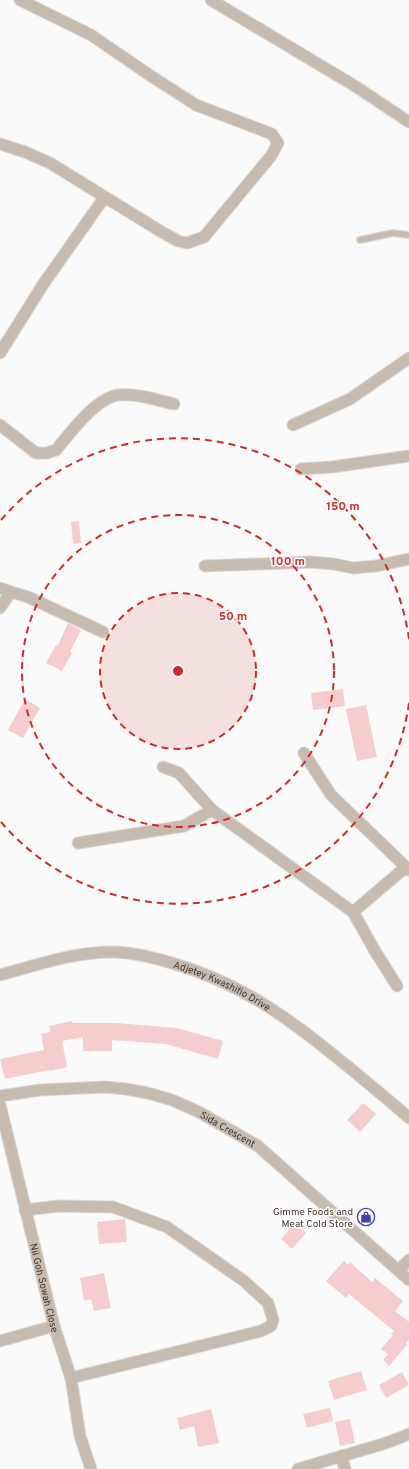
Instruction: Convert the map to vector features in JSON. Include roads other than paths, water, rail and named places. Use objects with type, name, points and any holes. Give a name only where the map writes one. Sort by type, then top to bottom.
[{"type":"street","points":[[0,144],[25,152],[50,163],[104,198],[178,241],[187,243],[204,237],[271,156],[278,143],[272,134],[196,105],[91,35],[20,0]]},
{"type":"street","points":[[211,0],[356,86],[409,122]]},
{"type":"street","points":[[0,353],[44,283],[104,198]]},
{"type":"street","points":[[293,424],[350,399],[409,358]]},
{"type":"street","points":[[0,425],[36,453],[48,453],[56,450],[93,408],[105,400],[118,395],[136,396],[174,404]]},
{"type":"street","points":[[300,469],[332,467],[409,456]]},
{"type":"street","points":[[205,566],[311,562],[334,564],[353,568],[376,566],[409,559]]},
{"type":"street","points":[[0,588],[28,597],[103,632]]},
{"type":"street","points":[[0,608],[12,592]]},
{"type":"street","points":[[304,753],[331,795],[407,868],[353,912]]},
{"type":"street","points":[[163,767],[179,773],[212,810],[353,912],[397,986]]},
{"type":"street","points":[[78,843],[184,826],[212,810]]},
{"type":"street","name":"Adjetey Kwashifio Drive","points":[[0,975],[84,954],[116,952],[149,956],[184,967],[220,980],[260,1001],[308,1034],[409,1118]]},
{"type":"street","name":"Sida Crescent","points":[[0,1096],[54,1089],[105,1087],[148,1093],[172,1100],[199,1112],[258,1146],[409,1280]]},
{"type":"street","name":"Nii Goh Sowah Close","points":[[0,1105],[54,1326],[71,1378],[80,1436],[91,1469]]},
{"type":"street","points":[[25,1210],[59,1206],[113,1207],[168,1227],[244,1281],[268,1303],[273,1320],[271,1326],[261,1331],[71,1378]]},
{"type":"street","points":[[399,1270],[409,1260]]},
{"type":"street","points":[[0,1341],[54,1326]]},
{"type":"street","points":[[298,1469],[402,1438],[409,1434]]},
{"type":"street","points":[[341,1456],[345,1469]]},
{"type":"lane","points":[[360,240],[393,233],[409,235]]},
{"type":"place","name":"Gimme Foods and Meat Cold Store","points":[[366,1217]]}]
